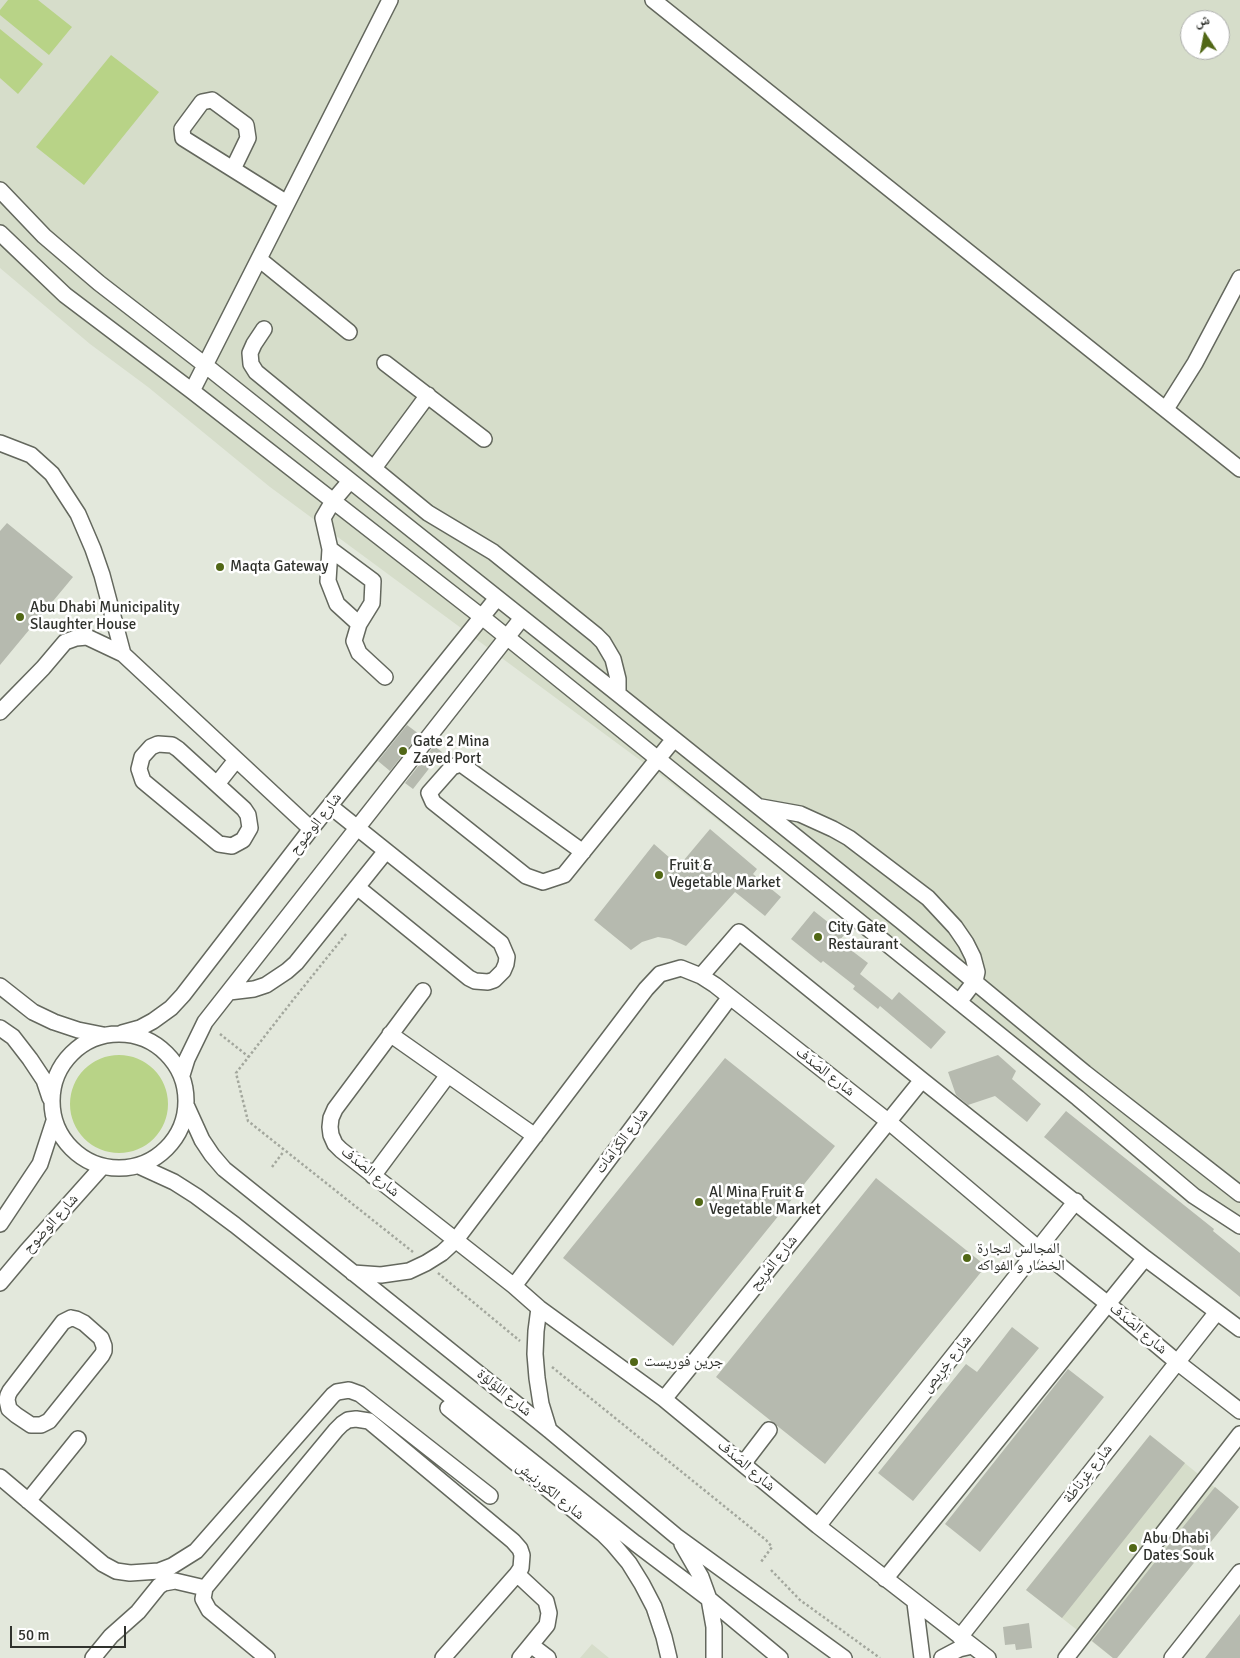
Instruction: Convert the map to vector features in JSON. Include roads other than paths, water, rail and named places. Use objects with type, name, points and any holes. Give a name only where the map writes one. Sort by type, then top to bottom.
[{"type":"street","points":[[192,391],[390,0]]},
{"type":"street","points":[[653,0],[1240,469]]},
{"type":"street","points":[[233,169],[248,138],[246,125],[212,100],[202,102],[182,129],[183,138],[287,203]]},
{"type":"street","points":[[0,190],[44,236],[99,284],[205,365],[618,694],[1085,1073],[1240,1194]]},
{"type":"street","points":[[0,233],[64,295],[192,391],[482,617],[1078,1098],[1194,1196],[1240,1226]]},
{"type":"street","points":[[259,259],[349,332]]},
{"type":"street","points":[[1166,409],[1195,363],[1240,278]]},
{"type":"street","points":[[264,329],[251,348],[251,364],[256,372],[434,517],[493,552],[596,635],[614,659],[618,679],[618,694]]},
{"type":"street","points":[[385,363],[484,439]]},
{"type":"street","points":[[244,396],[268,382]]},
{"type":"street","points":[[374,468],[428,395]]},
{"type":"street","points":[[0,443],[31,455],[52,474],[78,514],[102,575],[123,654]]},
{"type":"street","points":[[350,481],[323,518],[330,548],[328,581],[337,604],[359,624]]},
{"type":"street","points":[[330,548],[373,581],[372,603],[359,624],[354,641],[359,653],[385,676]]},
{"type":"street","name":"شارع الوضوح","points":[[122,1033],[140,1028],[153,1021],[171,1008],[183,995],[311,830],[497,598]]},
{"type":"street","points":[[182,1075],[186,1059],[205,1022],[522,618]]},
{"type":"street","points":[[0,712],[7,698],[43,668],[65,642],[88,637],[123,654],[311,830]]},
{"type":"street","points":[[583,852],[461,764],[452,767],[429,793],[432,802],[526,876],[543,882],[564,875],[583,852],[674,739]]},
{"type":"street","points":[[158,744],[172,746],[178,749],[217,784],[244,809],[250,821],[247,835],[243,840],[232,846],[219,844],[147,786],[140,775],[140,762],[146,751],[151,747],[158,744]]},
{"type":"street","points":[[217,784],[236,760]]},
{"type":"street","points":[[330,806],[501,943],[507,957],[503,971],[494,980],[488,982],[475,981],[469,978],[357,887]]},
{"type":"street","points":[[759,807],[800,814],[833,829],[848,838],[928,898],[955,927],[973,957],[977,972],[975,982],[959,1002]]},
{"type":"street","points":[[229,992],[241,992],[266,985],[287,971],[386,851]]},
{"type":"street","points":[[701,976],[740,932],[1145,1258],[1240,1329]]},
{"type":"street","name":"شارع الصَدَف","points":[[455,1241],[646,988],[660,974],[681,968],[701,976],[730,997],[888,1122],[1039,1249],[1240,1411]]},
{"type":"street","points":[[0,986],[33,1012],[54,1022],[78,1030],[103,1035]]},
{"type":"street","name":"شارع الصَدَف","points":[[423,990],[334,1109],[330,1126],[335,1144],[539,1308],[664,1399],[818,1526],[988,1658]]},
{"type":"street","name":"شارع الكَرَامَات","points":[[514,1286],[730,997]]},
{"type":"street","points":[[0,1028],[13,1037],[44,1080],[51,1101],[54,1122],[61,1137],[72,1150],[86,1160],[102,1167],[121,1169],[139,1166],[157,1157],[172,1143],[182,1126],[187,1107],[182,1075],[172,1059],[158,1045],[141,1037],[122,1033],[103,1035],[86,1042],[72,1052],[60,1066],[53,1083],[51,1101]]},
{"type":"street","points":[[390,1034],[535,1136]]},
{"type":"street","points":[[373,1176],[448,1074]]},
{"type":"street","name":"شارع المُرِيح","points":[[664,1399],[922,1080]]},
{"type":"street","name":"شارع اللؤلؤة","points":[[187,1107],[202,1140],[224,1169],[550,1430],[676,1536],[844,1658]]},
{"type":"street","points":[[0,1224],[40,1164],[54,1122]]},
{"type":"street","points":[[139,1166],[174,1182],[235,1225],[780,1658]]},
{"type":"street","name":"شارع الوضوح","points":[[0,1283],[102,1167]]},
{"type":"street","name":"شارع خِرِيص","points":[[818,1526],[1076,1202]]},
{"type":"street","points":[[353,1272],[381,1276],[410,1270],[442,1253],[455,1241]]},
{"type":"street","points":[[885,1578],[1145,1258]]},
{"type":"street","points":[[539,1308],[536,1330],[536,1378],[541,1404],[550,1430]]},
{"type":"street","name":"شارع غِرناطَة","points":[[966,1642],[1177,1362],[1217,1312]]},
{"type":"street","points":[[71,1318],[80,1320],[101,1338],[104,1346],[102,1355],[45,1424],[36,1426],[27,1423],[12,1412],[4,1409],[10,1391],[63,1322],[71,1318]]},
{"type":"street","name":"شارع الكورنيش","points":[[394,1352],[408,1373],[422,1387],[613,1544],[629,1563],[650,1599],[660,1622],[669,1658]]},
{"type":"street","points":[[0,1477],[103,1564],[116,1571],[130,1573],[159,1571],[178,1563],[196,1551],[333,1395],[342,1390],[348,1390],[360,1394],[490,1496]]},
{"type":"street","points":[[267,1658],[209,1610],[204,1599],[205,1588],[336,1430],[348,1420],[356,1419],[369,1421],[513,1541],[520,1549],[522,1555],[521,1568],[517,1574],[443,1658]]},
{"type":"street","points":[[743,1464],[769,1430]]},
{"type":"street","points":[[1066,1658],[1240,1434]]},
{"type":"street","points":[[28,1501],[78,1439]]},
{"type":"street","points":[[676,1536],[690,1556],[709,1600],[714,1627],[714,1658]]},
{"type":"street","points":[[1172,1658],[1240,1572]]},
{"type":"street","points":[[517,1574],[546,1601],[549,1613],[547,1625],[520,1658]]},
{"type":"street","points":[[93,1658],[111,1636],[138,1612],[159,1586],[174,1581],[205,1588]]},
{"type":"street","points":[[915,1603],[922,1658]]},
{"type":"street","points":[[942,1658],[966,1642]]},
{"type":"street","points":[[531,1645],[548,1658]]},
{"type":"place","name":"Maqta Gateway","points":[[220,567]]},
{"type":"place","name":"Abu Dhabi Municipality Slaughter House","points":[[20,617]]},
{"type":"place","name":"Gate 2 Mina Zayed Port","points":[[403,751]]},
{"type":"place","name":"Fruit & Vegetable Market","points":[[659,875]]},
{"type":"place","name":"City Gate Restaurant","points":[[818,937]]},
{"type":"place","name":"Al Mina Fruit & Vegetable Market","points":[[699,1202]]},
{"type":"place","name":"المجالس لتجارة الخضار و الفواكه","points":[[967,1258]]},
{"type":"place","name":"جرين فوريست","points":[[634,1362]]},
{"type":"place","name":"Abu Dhabi Dates Souk","points":[[1133,1548]]}]
